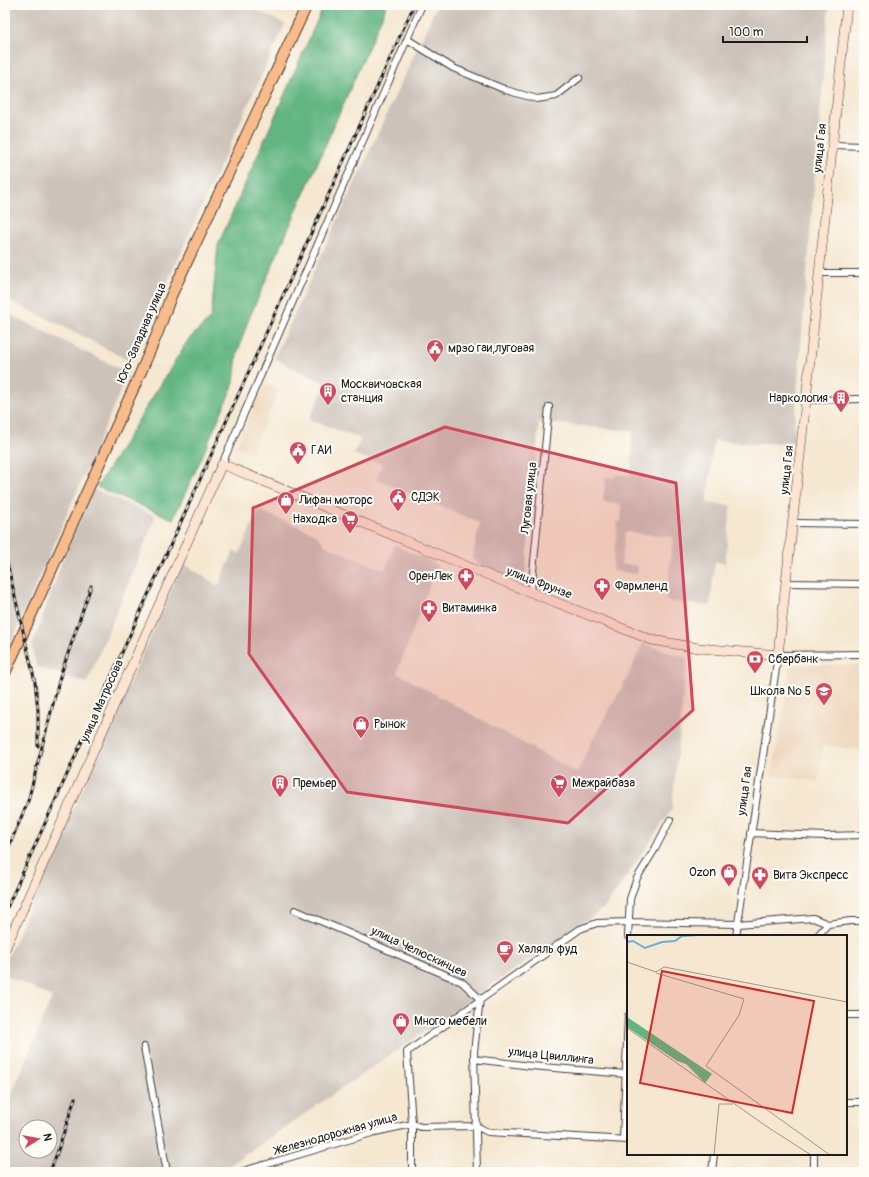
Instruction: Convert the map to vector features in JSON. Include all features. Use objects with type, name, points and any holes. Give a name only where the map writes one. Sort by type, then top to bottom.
[{"type":"main road","name":"Юго-Западная улица","points":[[5,673],[140,374],[158,332],[171,296],[307,5]]},
{"type":"street","points":[[222,464],[422,5]]},
{"type":"street","name":"улица Гая","points":[[736,935],[778,655],[820,273],[847,5]]},
{"type":"street","points":[[407,39],[453,68],[506,90],[537,98],[556,96],[579,78]]},
{"type":"street","points":[[832,145],[864,146]]},
{"type":"street","points":[[820,273],[864,273]]},
{"type":"street","points":[[806,400],[864,399]]},
{"type":"street","name":"Луговая улица","points":[[531,592],[549,407]]},
{"type":"street","name":"улица Фрунзе","points":[[222,464],[402,540],[652,640],[699,648],[778,655],[864,654]]},
{"type":"street","name":"улица Матросова","points":[[5,949],[222,464]]},
{"type":"street","points":[[793,523],[864,524]]},
{"type":"street","points":[[786,583],[864,584]]},
{"type":"street","points":[[628,935],[630,899],[637,878],[655,849],[670,820]]},
{"type":"street","points":[[751,833],[826,836],[864,835]]},
{"type":"street","name":"улица Челюскинцев","points":[[295,910],[462,982],[480,999]]},
{"type":"street","points":[[412,1172],[412,1124],[406,1052],[580,929],[597,923],[628,922],[738,924],[813,918],[828,924],[864,921]]},
{"type":"street","points":[[819,935],[828,924]]},
{"type":"street","points":[[478,1172],[474,1052],[480,999]]},
{"type":"street","points":[[847,1016],[864,1015]]},
{"type":"street","points":[[626,1139],[627,1045]]},
{"type":"street","points":[[144,1047],[167,1172]]},
{"type":"street","name":"улица Цвиллинга","points":[[474,1059],[530,1066],[626,1074]]},
{"type":"street","points":[[847,1102],[864,1102]]},
{"type":"street","name":"Железнодорожная улица","points":[[240,1172],[375,1132],[412,1124],[421,1127],[476,1126],[488,1132],[626,1139]]},
{"type":"street","points":[[712,1172],[714,1155]]},
{"type":"street","points":[[814,1155],[814,1172]]},
{"type":"highlighted area","points":[[445,427],[676,483],[693,710],[568,823],[347,792],[249,654],[253,508]]},
{"type":"shaded area","points":[[5,5],[246,5],[285,24],[131,362],[5,298]]},
{"type":"shaded area","points":[[437,5],[829,5],[793,442],[754,444],[714,440],[707,503],[731,506],[725,563],[715,562],[710,606],[666,601],[673,537],[625,532],[621,564],[638,566],[637,574],[612,571],[618,521],[621,521],[622,505],[603,502],[606,477],[615,478],[616,474],[630,476],[633,431],[539,422],[525,581],[513,580],[480,565],[472,559],[480,523],[376,479],[382,464],[354,454],[361,439],[309,419],[326,384],[274,358]]},
{"type":"shaded area","points":[[5,312],[128,373],[5,657]]},
{"type":"shaded area","points":[[265,383],[279,390],[251,453],[236,446]]},
{"type":"shaded area","points":[[93,489],[156,516],[87,683],[37,667],[32,647],[60,567]]},
{"type":"shaded area","points":[[259,510],[316,534],[326,546],[385,570],[395,545],[437,565],[397,673],[577,773],[593,739],[626,680],[643,643],[687,658],[672,809],[604,908],[220,1172],[5,1172],[5,1110],[52,997],[5,975],[5,963],[183,563],[218,586],[234,551],[239,554]]},
{"type":"shaded area","name":"Школа № 5","points":[[791,665],[864,665],[864,750],[823,746],[818,782],[772,776]]},
{"type":"green space","points":[[324,5],[387,5],[248,321],[237,354],[234,383],[173,519],[97,487],[188,340],[211,317],[218,245]]},
{"type":"railway","points":[[5,912],[414,5]]},
{"type":"railway","points":[[5,554],[35,682],[38,710],[38,746]]},
{"type":"railway","points":[[5,856],[28,801],[60,677],[91,586]]},
{"type":"railway","points":[[50,1172],[75,1098]]},
{"type":"place","name":"мрэо гаи,луговая","points":[[435,363]]},
{"type":"place","name":"Москвичовская станция","points":[[328,406]]},
{"type":"place","name":"Наркология","points":[[841,413]]},
{"type":"place","name":"ГАИ","points":[[298,465]]},
{"type":"place","name":"СДЭК","points":[[398,512]]},
{"type":"place","name":"Лифан моторс","points":[[286,515]]},
{"type":"place","name":"Находка","points":[[350,534]]},
{"type":"place","name":"ОренЛек","points":[[466,591]]},
{"type":"place","name":"Фармленд","points":[[602,601]]},
{"type":"place","name":"Витаминка","points":[[429,623]]},
{"type":"place","name":"Сбербанк","points":[[755,674]]},
{"type":"place","name":"Школа № 5","points":[[824,706]]},
{"type":"place","name":"Рынок","points":[[361,739]]},
{"type":"place","name":"Премьер","points":[[280,798]]},
{"type":"place","name":"Межрайбаза","points":[[559,798]]},
{"type":"place","name":"Ozon","points":[[729,887]]},
{"type":"place","name":"Вита Экспресс","points":[[760,890]]},
{"type":"place","name":"Халяль фуд","points":[[505,964]]},
{"type":"place","name":"Много мебели","points":[[401,1036]]}]
